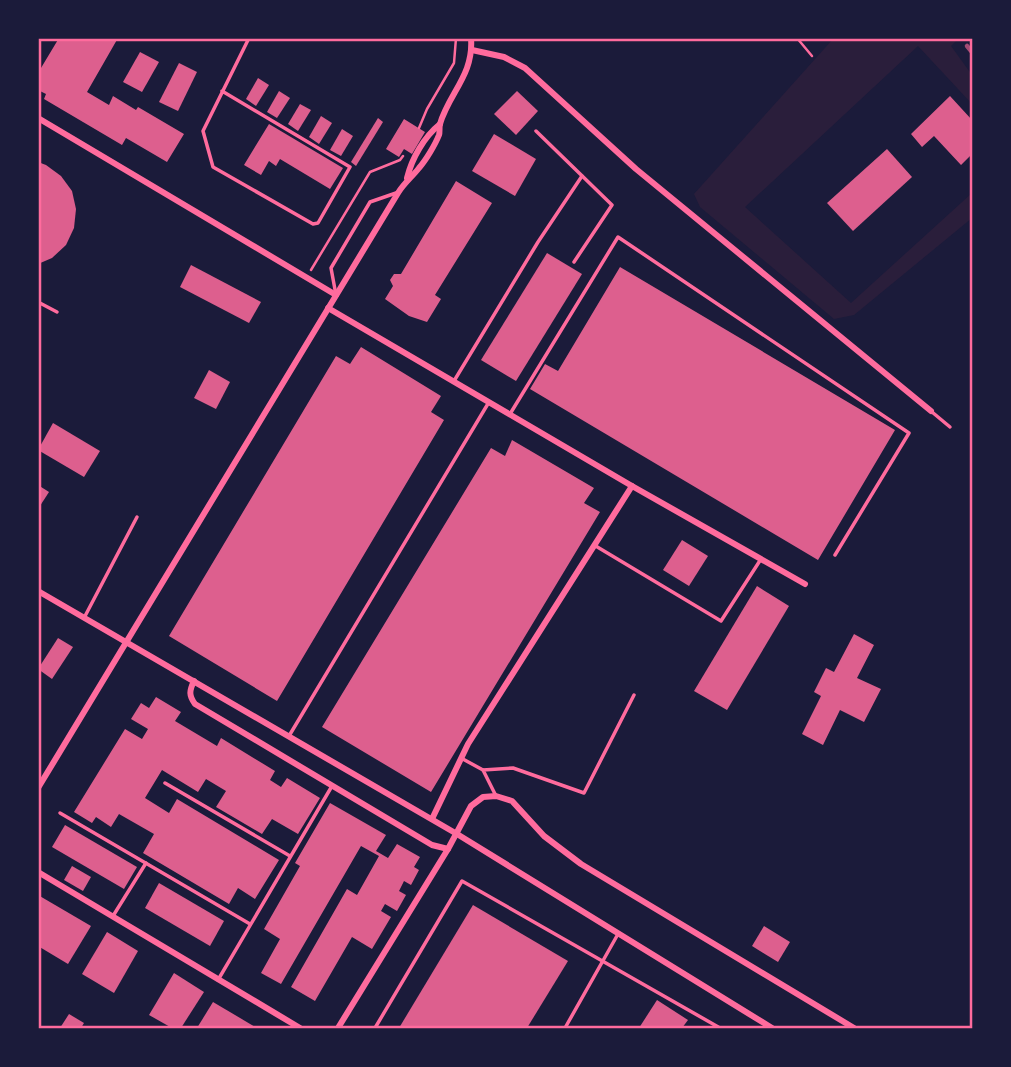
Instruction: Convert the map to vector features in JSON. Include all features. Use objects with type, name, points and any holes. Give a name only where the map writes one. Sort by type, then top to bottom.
[{"type":"street","points":[[38,788],[398,193],[420,168],[438,136],[440,124],[466,74],[472,50],[471,38]]},
{"type":"street","points":[[472,50],[504,57],[525,68],[636,169],[931,411]]},
{"type":"street","points":[[38,118],[336,295]]},
{"type":"street","points":[[407,180],[411,164],[422,145],[431,131],[440,124]]},
{"type":"street","points":[[328,308],[805,584]]},
{"type":"street","points":[[432,819],[461,758],[632,486]]},
{"type":"street","points":[[38,591],[432,819],[772,1028]]},
{"type":"street","points":[[194,681],[189,690],[195,704],[432,845],[448,849]]},
{"type":"street","points":[[338,1028],[457,834],[471,806],[483,797],[496,796],[512,801],[544,836],[581,864],[854,1028]]},
{"type":"street","points":[[38,872],[300,1028]]},
{"type":"lane","points":[[222,91],[350,167],[318,223],[313,224],[213,167],[203,131],[222,91],[249,38]]},
{"type":"lane","points":[[536,131],[612,205],[574,262]]},
{"type":"lane","points":[[454,381],[538,242],[582,176]]},
{"type":"lane","points":[[336,295],[331,268],[370,202],[398,193]]},
{"type":"lane","points":[[510,414],[618,237],[909,433],[835,555]]},
{"type":"lane","points":[[38,302],[57,312]]},
{"type":"lane","points":[[289,736],[489,402]]},
{"type":"lane","points":[[931,411],[950,427]]},
{"type":"lane","points":[[84,618],[137,517]]},
{"type":"lane","points":[[594,545],[721,621],[761,559]]},
{"type":"lane","points":[[461,758],[483,770],[513,768],[584,793],[634,695]]},
{"type":"lane","points":[[483,770],[496,796]]},
{"type":"lane","points":[[166,783],[290,856]]},
{"type":"lane","points":[[218,980],[332,786]]},
{"type":"lane","points":[[60,813],[250,924]]},
{"type":"lane","points":[[113,916],[146,863]]},
{"type":"lane","points":[[374,1028],[462,881],[720,1028]]},
{"type":"lane","points":[[565,1028],[618,934]]},
{"type":"path","points":[[419,128],[454,63],[456,38]]},
{"type":"path","points":[[797,38],[812,56]]},
{"type":"path","points":[[308,280],[311,270],[370,172],[400,160],[408,151]]},
{"type":"shaded area","points":[[833,39],[958,39],[951,46],[972,75],[972,104],[918,46],[745,207],[851,303],[972,193],[972,218],[854,315],[834,319],[700,207],[694,194]]},
{"type":"building","points":[[59,38],[118,38],[87,92],[109,105],[113,96],[184,134],[167,162],[126,138],[122,145],[44,99],[46,94],[38,90],[38,73]]},
{"type":"building","points":[[140,52],[159,62],[142,92],[123,82]]},
{"type":"building","points":[[179,63],[197,72],[178,111],[159,102]]},
{"type":"building","points":[[258,78],[269,85],[256,106],[246,99]]},
{"type":"building","points":[[279,91],[290,98],[277,118],[267,112]]},
{"type":"building","points":[[517,91],[538,111],[516,135],[494,114]]},
{"type":"building","points":[[950,96],[972,120],[972,154],[961,165],[934,136],[922,147],[911,134]]},
{"type":"building","points":[[300,104],[311,110],[298,131],[288,124]]},
{"type":"building","points":[[321,116],[332,123],[319,144],[309,137]]},
{"type":"building","points":[[378,118],[383,122],[356,166],[351,162]]},
{"type":"building","points":[[404,119],[425,132],[412,154],[404,149],[399,157],[386,149]]},
{"type":"building","points":[[269,124],[343,168],[330,189],[280,159],[276,166],[269,161],[261,175],[244,165]]},
{"type":"building","points":[[342,129],[353,136],[341,156],[330,150]]},
{"type":"building","points":[[494,134],[536,159],[515,196],[472,171]]},
{"type":"building","points":[[887,149],[912,177],[853,231],[827,203]]},
{"type":"building","points":[[38,162],[61,176],[72,191],[76,209],[74,228],[66,245],[52,258],[38,264]]},
{"type":"building","points":[[456,181],[492,203],[435,295],[441,299],[427,322],[409,316],[385,299],[393,286],[390,280],[394,274],[401,274]]},
{"type":"building","points":[[547,253],[582,274],[516,381],[481,360]]},
{"type":"building","points":[[191,265],[261,302],[249,323],[180,287]]},
{"type":"building","points":[[620,267],[895,430],[818,560],[530,389],[545,364],[558,371]]},
{"type":"building","points":[[361,347],[441,396],[431,412],[444,420],[277,701],[169,636],[336,356],[350,364]]},
{"type":"building","points":[[209,370],[230,382],[216,409],[194,398]]},
{"type":"building","points":[[53,423],[100,451],[84,477],[38,450]]},
{"type":"building","points":[[512,440],[594,488],[584,503],[600,512],[431,792],[322,727],[491,448],[505,456]]},
{"type":"building","points":[[38,485],[49,492],[38,509]]},
{"type":"building","points":[[682,540],[708,556],[689,586],[663,570]]},
{"type":"building","points":[[757,586],[789,606],[727,710],[694,691]]},
{"type":"building","points":[[854,634],[874,645],[857,678],[881,689],[864,722],[840,710],[823,745],[802,734],[821,696],[814,692],[826,668],[834,672]]},
{"type":"building","points":[[58,638],[73,647],[52,679],[38,669]]},
{"type":"building","points":[[156,697],[181,712],[175,721],[217,746],[221,738],[275,771],[270,780],[281,787],[287,778],[320,798],[298,834],[272,819],[262,834],[216,807],[226,791],[206,779],[198,792],[162,770],[145,798],[169,813],[177,799],[279,860],[255,899],[238,888],[229,904],[143,853],[154,834],[119,814],[111,827],[96,817],[92,823],[74,812],[125,729],[142,739],[148,729],[131,719],[141,703],[149,708]]},
{"type":"building","points":[[330,803],[386,835],[376,851],[388,858],[397,844],[420,857],[414,867],[419,870],[411,885],[404,881],[399,891],[406,895],[397,911],[385,904],[381,911],[391,917],[372,949],[352,937],[315,1001],[291,987],[347,889],[357,895],[379,856],[361,846],[281,984],[261,973],[280,939],[264,929],[300,866],[295,863]]},
{"type":"building","points":[[65,825],[137,867],[124,889],[52,847]]},
{"type":"building","points":[[72,866],[91,877],[83,891],[64,880]]},
{"type":"building","points":[[159,883],[224,921],[210,946],[145,908]]},
{"type":"building","points":[[38,895],[91,926],[68,964],[38,946]]},
{"type":"building","points":[[473,905],[568,961],[527,1028],[399,1028]]},
{"type":"building","points":[[764,926],[790,942],[778,962],[752,946]]},
{"type":"building","points":[[107,932],[138,951],[114,993],[82,974]]},
{"type":"building","points":[[174,973],[204,992],[181,1028],[172,1028],[149,1015]]},
{"type":"building","points":[[657,1000],[688,1020],[682,1028],[639,1028]]},
{"type":"building","points":[[213,1002],[257,1028],[197,1028]]},
{"type":"building","points":[[69,1014],[84,1023],[81,1028],[60,1028]]},
{"type":"railway","points":[[967,46],[972,52]]}]
